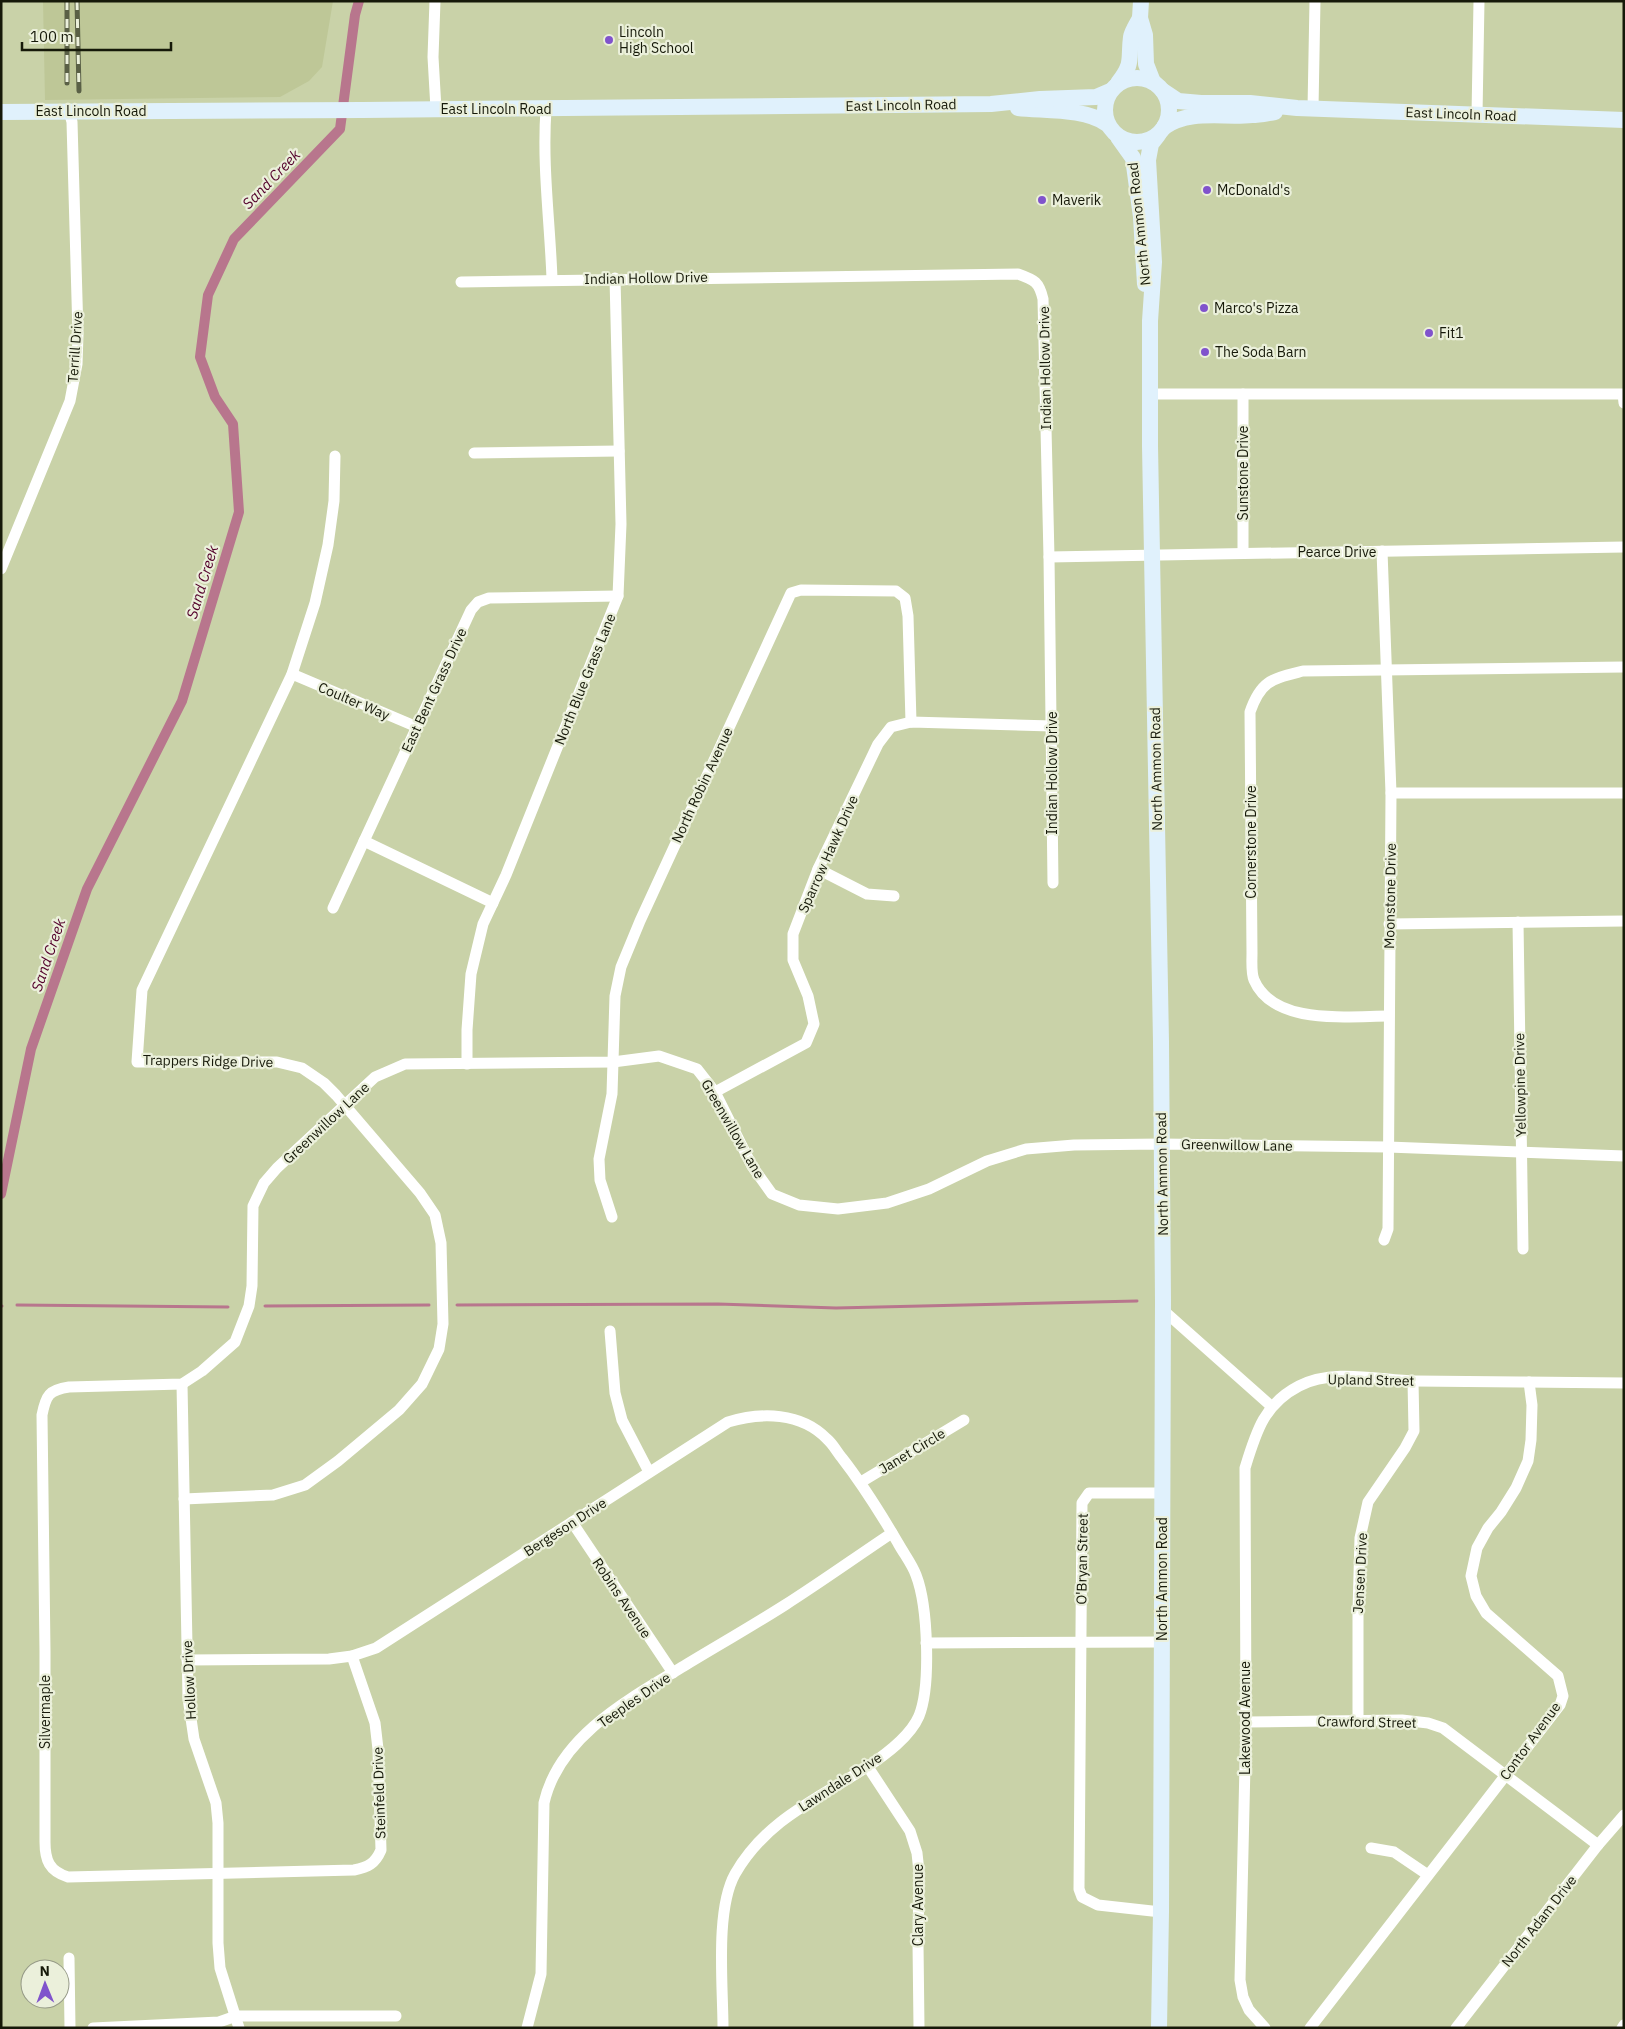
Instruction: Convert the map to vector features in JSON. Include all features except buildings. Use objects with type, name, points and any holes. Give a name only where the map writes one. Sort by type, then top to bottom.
[{"type":"main road","points":[[1140,1],[1140,18],[1145,35],[1146,64],[1169,106],[1168,118],[1161,131],[1149,140],[1139,142],[1129,141],[1111,128],[1104,112],[1105,102],[1114,87],[1126,73],[1132,51],[1131,36],[1140,18]]},
{"type":"main road","points":[[1114,87],[1128,78],[1139,77],[1158,87]]},
{"type":"main road","name":"East Lincoln Road","points":[[1,112],[991,104],[1040,99],[1096,97],[1114,87]]},
{"type":"main road","name":"East Lincoln Road","points":[[1158,87],[1178,101],[1201,103],[1250,103],[1305,108],[1624,120]]},
{"type":"main road","name":"East Lincoln Road","points":[[991,104],[1083,114],[1100,119],[1111,128]]},
{"type":"main road","name":"East Lincoln Road","points":[[1161,131],[1174,120],[1187,116],[1252,115],[1305,108]]},
{"type":"main road","name":"North Ammon Road","points":[[1111,128],[1133,158],[1141,217],[1143,271],[1150,321]]},
{"type":"main road","name":"North Ammon Road","points":[[1159,2028],[1163,1310],[1150,394],[1150,321],[1154,262],[1148,160],[1151,144],[1161,131]]},
{"type":"street","points":[[435,1],[433,58],[436,109]]},
{"type":"street","points":[[1305,108],[1316,1]]},
{"type":"street","points":[[1477,115],[1479,1]]},
{"type":"street","points":[[546,109],[546,191],[550,224],[552,279]]},
{"type":"street","name":"Terrill Drive","points":[[1,569],[70,401],[76,364],[78,325],[72,122],[69,111]]},
{"type":"street","name":"Indian Hollow Drive","points":[[461,282],[615,278],[1018,274],[1032,278],[1040,286],[1043,299],[1050,557],[1053,883]]},
{"type":"street","name":"North Blue Grass Lane","points":[[467,1064],[467,1030],[471,974],[483,924],[506,875],[618,596],[621,524],[615,278]]},
{"type":"street","points":[[1150,394],[1624,394],[1624,403]]},
{"type":"street","name":"Sunstone Drive","points":[[1243,394],[1243,552]]},
{"type":"street","points":[[474,453],[619,451]]},
{"type":"street","name":"Trappers Ridge Drive","points":[[184,1499],[273,1495],[304,1485],[338,1461],[399,1410],[422,1384],[439,1350],[443,1324],[441,1243],[435,1215],[420,1193],[324,1083],[302,1068],[277,1062],[136,1062],[142,990],[292,674],[316,603],[334,502],[335,456]]},
{"type":"street","name":"Pearce Drive","points":[[1050,557],[1624,546]]},
{"type":"street","name":"Moonstone Drive","points":[[1382,551],[1391,793],[1388,1229],[1384,1240]]},
{"type":"street","name":"North Robin Avenue","points":[[612,1217],[600,1180],[599,1159],[612,1094],[615,996],[620,967],[791,593],[801,590],[896,591],[905,598],[908,616],[912,722]]},
{"type":"street","name":"East Bent Grass Drive","points":[[333,908],[471,610],[478,602],[490,598],[618,596]]},
{"type":"street","name":"Cornerstone Drive","points":[[1389,1016],[1308,1015],[1281,1008],[1264,996],[1254,979],[1250,712],[1256,694],[1274,678],[1303,671],[1624,667]]},
{"type":"street","name":"Coulter Way","points":[[292,674],[417,727]]},
{"type":"street","name":"Sparrow Hawk Drive","points":[[715,1092],[806,1043],[814,1024],[808,996],[793,960],[793,934],[818,869],[878,744],[891,726],[912,722],[1052,726]]},
{"type":"street","points":[[1391,793],[1624,793]]},
{"type":"street","points":[[364,841],[493,903]]},
{"type":"street","points":[[818,869],[867,894],[894,896]]},
{"type":"street","points":[[1389,924],[1624,921]]},
{"type":"street","name":"Yellowpine Drive","points":[[1518,922],[1523,1249]]},
{"type":"street","name":"Greenwillow Lane","points":[[182,1384],[221,1356],[234,1342],[244,1322],[252,1286],[253,1206],[264,1183],[277,1168],[375,1077],[405,1064],[613,1062],[659,1056],[698,1069],[715,1092],[752,1166],[772,1194],[799,1205],[838,1209],[887,1203],[929,1189],[987,1161],[1026,1148],[1074,1145],[1162,1144],[1388,1147],[1522,1154],[1624,1156]]},
{"type":"street","points":[[1163,1310],[1271,1406]]},
{"type":"street","points":[[610,1331],[612,1373],[620,1411],[635,1447],[649,1472]]},
{"type":"street","name":"Upland Street","points":[[1271,1406],[1298,1386],[1312,1380],[1338,1377],[1413,1381],[1624,1383]]},
{"type":"street","name":"Jensen Drive","points":[[1358,1721],[1360,1538],[1368,1502],[1405,1448],[1414,1431],[1413,1381]]},
{"type":"street","name":"Contor Avenue","points":[[1310,2028],[1560,1705],[1562,1696],[1558,1676],[1486,1614],[1476,1596],[1471,1576],[1477,1548],[1488,1528],[1516,1488],[1528,1461],[1532,1414],[1529,1382]]},
{"type":"street","name":"Silvermaple","points":[[182,1384],[55,1389],[45,1399],[42,1415],[45,1856],[56,1874],[68,1877],[217,1872]]},
{"type":"street","name":"Hollow Drive","points":[[182,1384],[187,1660],[190,1719],[194,1739],[216,1803],[220,1968],[238,2022]]},
{"type":"street","name":"Lakewood Avenue","points":[[1265,2028],[1249,2010],[1243,1997],[1240,1980],[1246,1722],[1245,1468],[1256,1430],[1271,1406]]},
{"type":"street","name":"Bergeson Drive","points":[[187,1660],[329,1659],[352,1656],[376,1648],[728,1422],[755,1416],[790,1416],[811,1426],[828,1439],[861,1482],[892,1533]]},
{"type":"street","name":"Janet Circle","points":[[861,1482],[964,1420]]},
{"type":"street","name":"O'Bryan Street","points":[[1080,1642],[1082,1503],[1088,1493],[1163,1493]]},
{"type":"street","name":"Robins Avenue","points":[[572,1522],[673,1673]]},
{"type":"street","name":"Lawndale Drive","points":[[723,2028],[723,1926],[727,1899],[734,1876],[748,1855],[771,1830],[805,1803],[868,1767],[910,1732],[919,1717],[924,1698],[926,1644],[924,1606],[916,1575],[892,1533]]},
{"type":"street","name":"Teeples Drive","points":[[527,2028],[541,1974],[544,1803],[548,1785],[561,1762],[582,1738],[610,1713],[785,1605],[892,1533]]},
{"type":"street","points":[[1080,1642],[1079,1889],[1082,1897],[1098,1905],[1161,1912]]},
{"type":"street","points":[[926,1644],[1162,1642]]},
{"type":"street","name":"Steinfeld Drive","points":[[217,1872],[354,1870],[368,1867],[376,1861],[381,1850],[378,1749],[375,1723],[352,1656]]},
{"type":"street","name":"Crawford Street","points":[[1246,1722],[1402,1720],[1428,1723],[1443,1728],[1598,1845]]},
{"type":"street","name":"Clary Avenue","points":[[868,1767],[910,1831],[917,1853],[920,1872],[918,1943],[919,2028]]},
{"type":"street","name":"North Adam Drive","points":[[1456,2028],[1598,1845],[1624,1815]]},
{"type":"street","points":[[1371,1848],[1394,1852],[1428,1875]]},
{"type":"street","points":[[69,1958],[70,2028]]},
{"type":"street","points":[[93,2028],[396,2016]]},
{"type":"shaded area","points":[[43,1],[333,1],[322,67],[309,81],[280,97],[45,100]]},
{"type":"waterway","name":"Sand Creek","points":[[1,1194],[31,1049],[87,889],[182,701],[239,512],[233,424],[215,397],[200,357],[208,295],[234,239],[340,129],[355,15],[359,1]]},
{"type":"waterway","points":[[457,1305],[718,1304],[836,1308],[1137,1301]]},
{"type":"waterway","points":[[17,1305],[228,1307]]},
{"type":"waterway","points":[[265,1306],[429,1305]]},
{"type":"railway","points":[[67,1],[67,83]]},
{"type":"railway","points":[[77,1],[79,91]]},
{"type":"place","name":"Lincoln High School","points":[[609,40]]},
{"type":"place","name":"McDonald's","points":[[1207,190]]},
{"type":"place","name":"Maverik","points":[[1042,200]]},
{"type":"place","name":"Marco's Pizza","points":[[1204,308]]},
{"type":"place","name":"Fit1","points":[[1429,333]]},
{"type":"place","name":"The Soda Barn","points":[[1205,352]]}]
